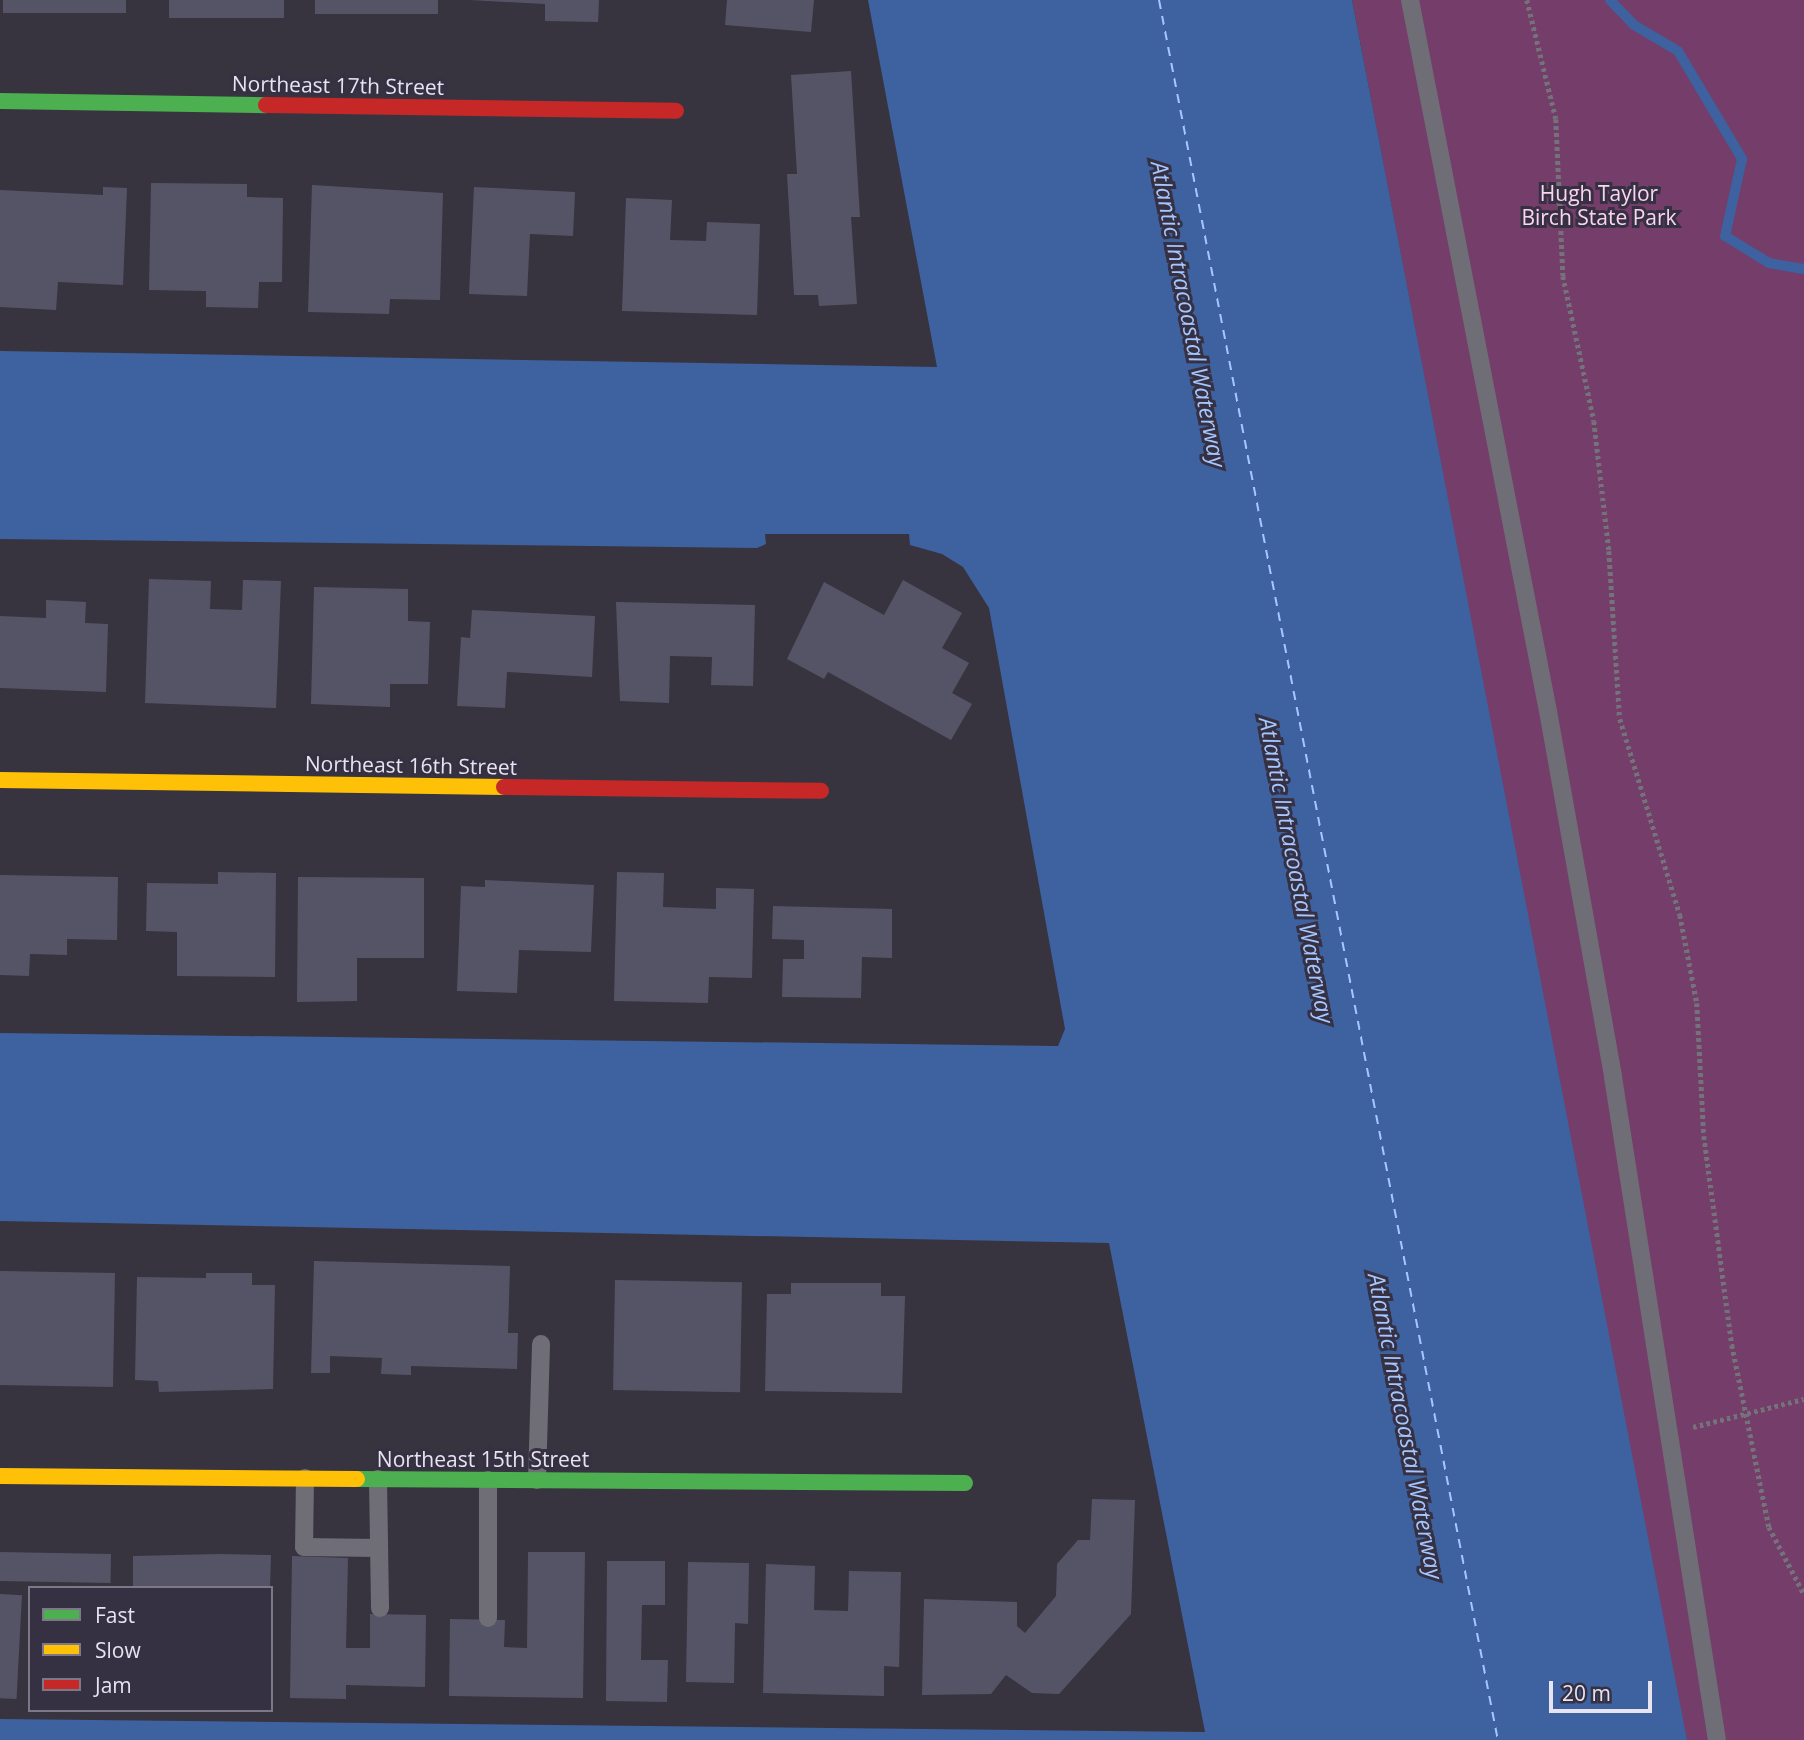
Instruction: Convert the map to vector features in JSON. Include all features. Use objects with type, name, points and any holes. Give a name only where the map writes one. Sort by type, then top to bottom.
[{"type":"street","name":"Northeast 17th Street","points":[[0,100],[676,111]]},
{"type":"street","name":"Northeast 16th Street","points":[[0,780],[821,792]]},
{"type":"street","name":"Northeast 15th Street","points":[[0,1476],[965,1483]]},
{"type":"lane","points":[[1410,0],[1548,711],[1717,1740]]},
{"type":"lane","points":[[537,1480],[541,1344]]},
{"type":"lane","points":[[305,1479],[304,1546],[379,1548]]},
{"type":"lane","points":[[378,1479],[380,1608]]},
{"type":"lane","points":[[488,1480],[488,1618]]},
{"type":"path","points":[[1527,0],[1556,119],[1563,276],[1594,421],[1609,551],[1620,719],[1680,915],[1697,1003],[1704,1136],[1746,1413],[1769,1527],[1804,1594]]},
{"type":"path","points":[[1668,1433],[1804,1399]]},
{"type":"green space","name":"Hugh Taylor Birch State Park","points":[[1352,0],[1804,0],[1804,1740],[1685,1740]]},
{"type":"water","name":"Atlantic Intracoastal Waterway","points":[[868,0],[1352,0],[1687,1740],[0,1740],[0,1719],[1205,1732],[1109,1243],[0,1221],[0,1033],[1058,1046],[1065,1029],[989,608],[963,567],[942,554],[910,545],[909,534],[765,534],[766,544],[757,548],[0,539],[0,351],[937,367]]},
{"type":"building","points":[[3,0],[126,0],[126,13],[3,13]]},
{"type":"building","points":[[169,0],[284,0],[284,18],[169,18]]},
{"type":"building","points":[[315,0],[438,0],[438,14],[315,14]]},
{"type":"building","points":[[470,0],[599,0],[598,22],[545,21],[545,4]]},
{"type":"building","points":[[727,0],[814,0],[811,32],[725,25]]},
{"type":"building","points":[[851,71],[860,217],[851,217],[857,304],[819,306],[818,295],[794,295],[787,174],[797,174],[791,75]]},
{"type":"building","points":[[151,183],[247,184],[247,197],[283,198],[282,282],[259,282],[258,308],[206,307],[206,291],[149,290]]},
{"type":"building","points":[[312,185],[443,193],[440,300],[390,299],[389,314],[308,312]]},
{"type":"building","points":[[103,187],[127,188],[123,285],[58,282],[56,310],[0,307],[0,190],[103,195]]},
{"type":"building","points":[[474,187],[575,192],[573,236],[530,234],[527,296],[469,294]]},
{"type":"building","points":[[626,198],[672,200],[670,240],[706,241],[707,222],[760,224],[757,315],[622,311]]},
{"type":"building","points":[[149,579],[211,581],[210,609],[242,610],[243,580],[281,581],[276,708],[145,703]]},
{"type":"building","points":[[903,580],[962,613],[942,648],[969,663],[952,693],[972,704],[951,740],[828,672],[824,679],[787,659],[824,582],[884,615]]},
{"type":"building","points":[[314,587],[408,589],[408,621],[430,622],[428,684],[390,684],[390,707],[311,704]]},
{"type":"building","points":[[46,600],[86,602],[85,623],[108,624],[106,692],[0,688],[0,616],[46,618]]},
{"type":"building","points":[[616,602],[755,605],[753,686],[711,685],[712,657],[670,656],[669,703],[620,701]]},
{"type":"building","points":[[472,610],[595,616],[592,677],[507,672],[505,708],[457,706],[461,637],[470,638]]},
{"type":"building","points":[[218,872],[276,873],[275,977],[177,976],[177,932],[146,931],[147,883],[218,884]]},
{"type":"building","points":[[617,872],[664,873],[663,907],[716,909],[716,888],[754,889],[752,978],[709,977],[708,1003],[614,1001]]},
{"type":"building","points":[[0,875],[118,877],[117,940],[67,939],[67,955],[30,954],[29,976],[0,975]]},
{"type":"building","points":[[298,877],[424,878],[424,958],[357,958],[357,1001],[297,1002]]},
{"type":"building","points":[[485,880],[594,885],[591,952],[519,950],[517,993],[457,991],[461,886],[485,887]]},
{"type":"building","points":[[773,906],[892,909],[892,958],[862,957],[861,998],[782,997],[783,959],[804,959],[804,940],[772,939]]},
{"type":"building","points":[[314,1261],[510,1266],[508,1333],[518,1333],[517,1369],[411,1366],[411,1375],[381,1374],[382,1358],[330,1356],[330,1373],[311,1373]]},
{"type":"building","points":[[0,1271],[115,1273],[113,1387],[0,1385]]},
{"type":"building","points":[[206,1273],[252,1273],[252,1285],[275,1285],[273,1389],[159,1392],[158,1381],[135,1380],[137,1277],[206,1278]]},
{"type":"building","points":[[615,1280],[742,1282],[740,1392],[613,1390]]},
{"type":"building","points":[[791,1283],[881,1283],[881,1296],[905,1296],[902,1393],[765,1391],[767,1294],[791,1294]]},
{"type":"building","points":[[1092,1499],[1135,1500],[1131,1614],[1059,1694],[1032,1693],[1006,1675],[991,1694],[922,1695],[924,1599],[1017,1602],[1017,1626],[1025,1633],[1056,1596],[1057,1564],[1078,1540],[1090,1540]]},
{"type":"building","points":[[0,1552],[111,1554],[110,1583],[0,1581]]},
{"type":"building","points":[[528,1552],[585,1552],[583,1698],[449,1696],[450,1619],[505,1620],[504,1647],[527,1648]]},
{"type":"building","points":[[271,1555],[270,1586],[133,1586],[133,1556]]},
{"type":"building","points":[[292,1556],[348,1558],[346,1648],[370,1648],[370,1614],[426,1615],[425,1687],[346,1685],[346,1699],[290,1698]]},
{"type":"building","points":[[607,1561],[665,1561],[665,1605],[642,1605],[641,1660],[668,1660],[667,1702],[606,1701]]},
{"type":"building","points":[[688,1562],[749,1563],[748,1624],[735,1623],[734,1683],[686,1682]]},
{"type":"building","points":[[766,1564],[815,1566],[814,1610],[848,1611],[849,1571],[901,1572],[899,1667],[884,1666],[884,1696],[763,1693]]},
{"type":"building","points":[[0,1594],[22,1595],[17,1699],[0,1698]]},
{"type":"waterway","points":[[1610,0],[1634,25],[1678,51],[1742,159],[1725,236],[1769,263],[1804,269]]},
{"type":"ferry route","points":[[1159,0],[1498,1740]]},
{"type":"traffic: fast","points":[[0,101],[266,105]]},
{"type":"traffic: fast","points":[[357,1479],[965,1483]]},
{"type":"traffic: slow","points":[[0,780],[504,787]]},
{"type":"traffic: slow","points":[[0,1476],[357,1479]]},
{"type":"traffic: jam","points":[[266,105],[676,111]]},
{"type":"traffic: jam","points":[[504,787],[821,791]]}]
